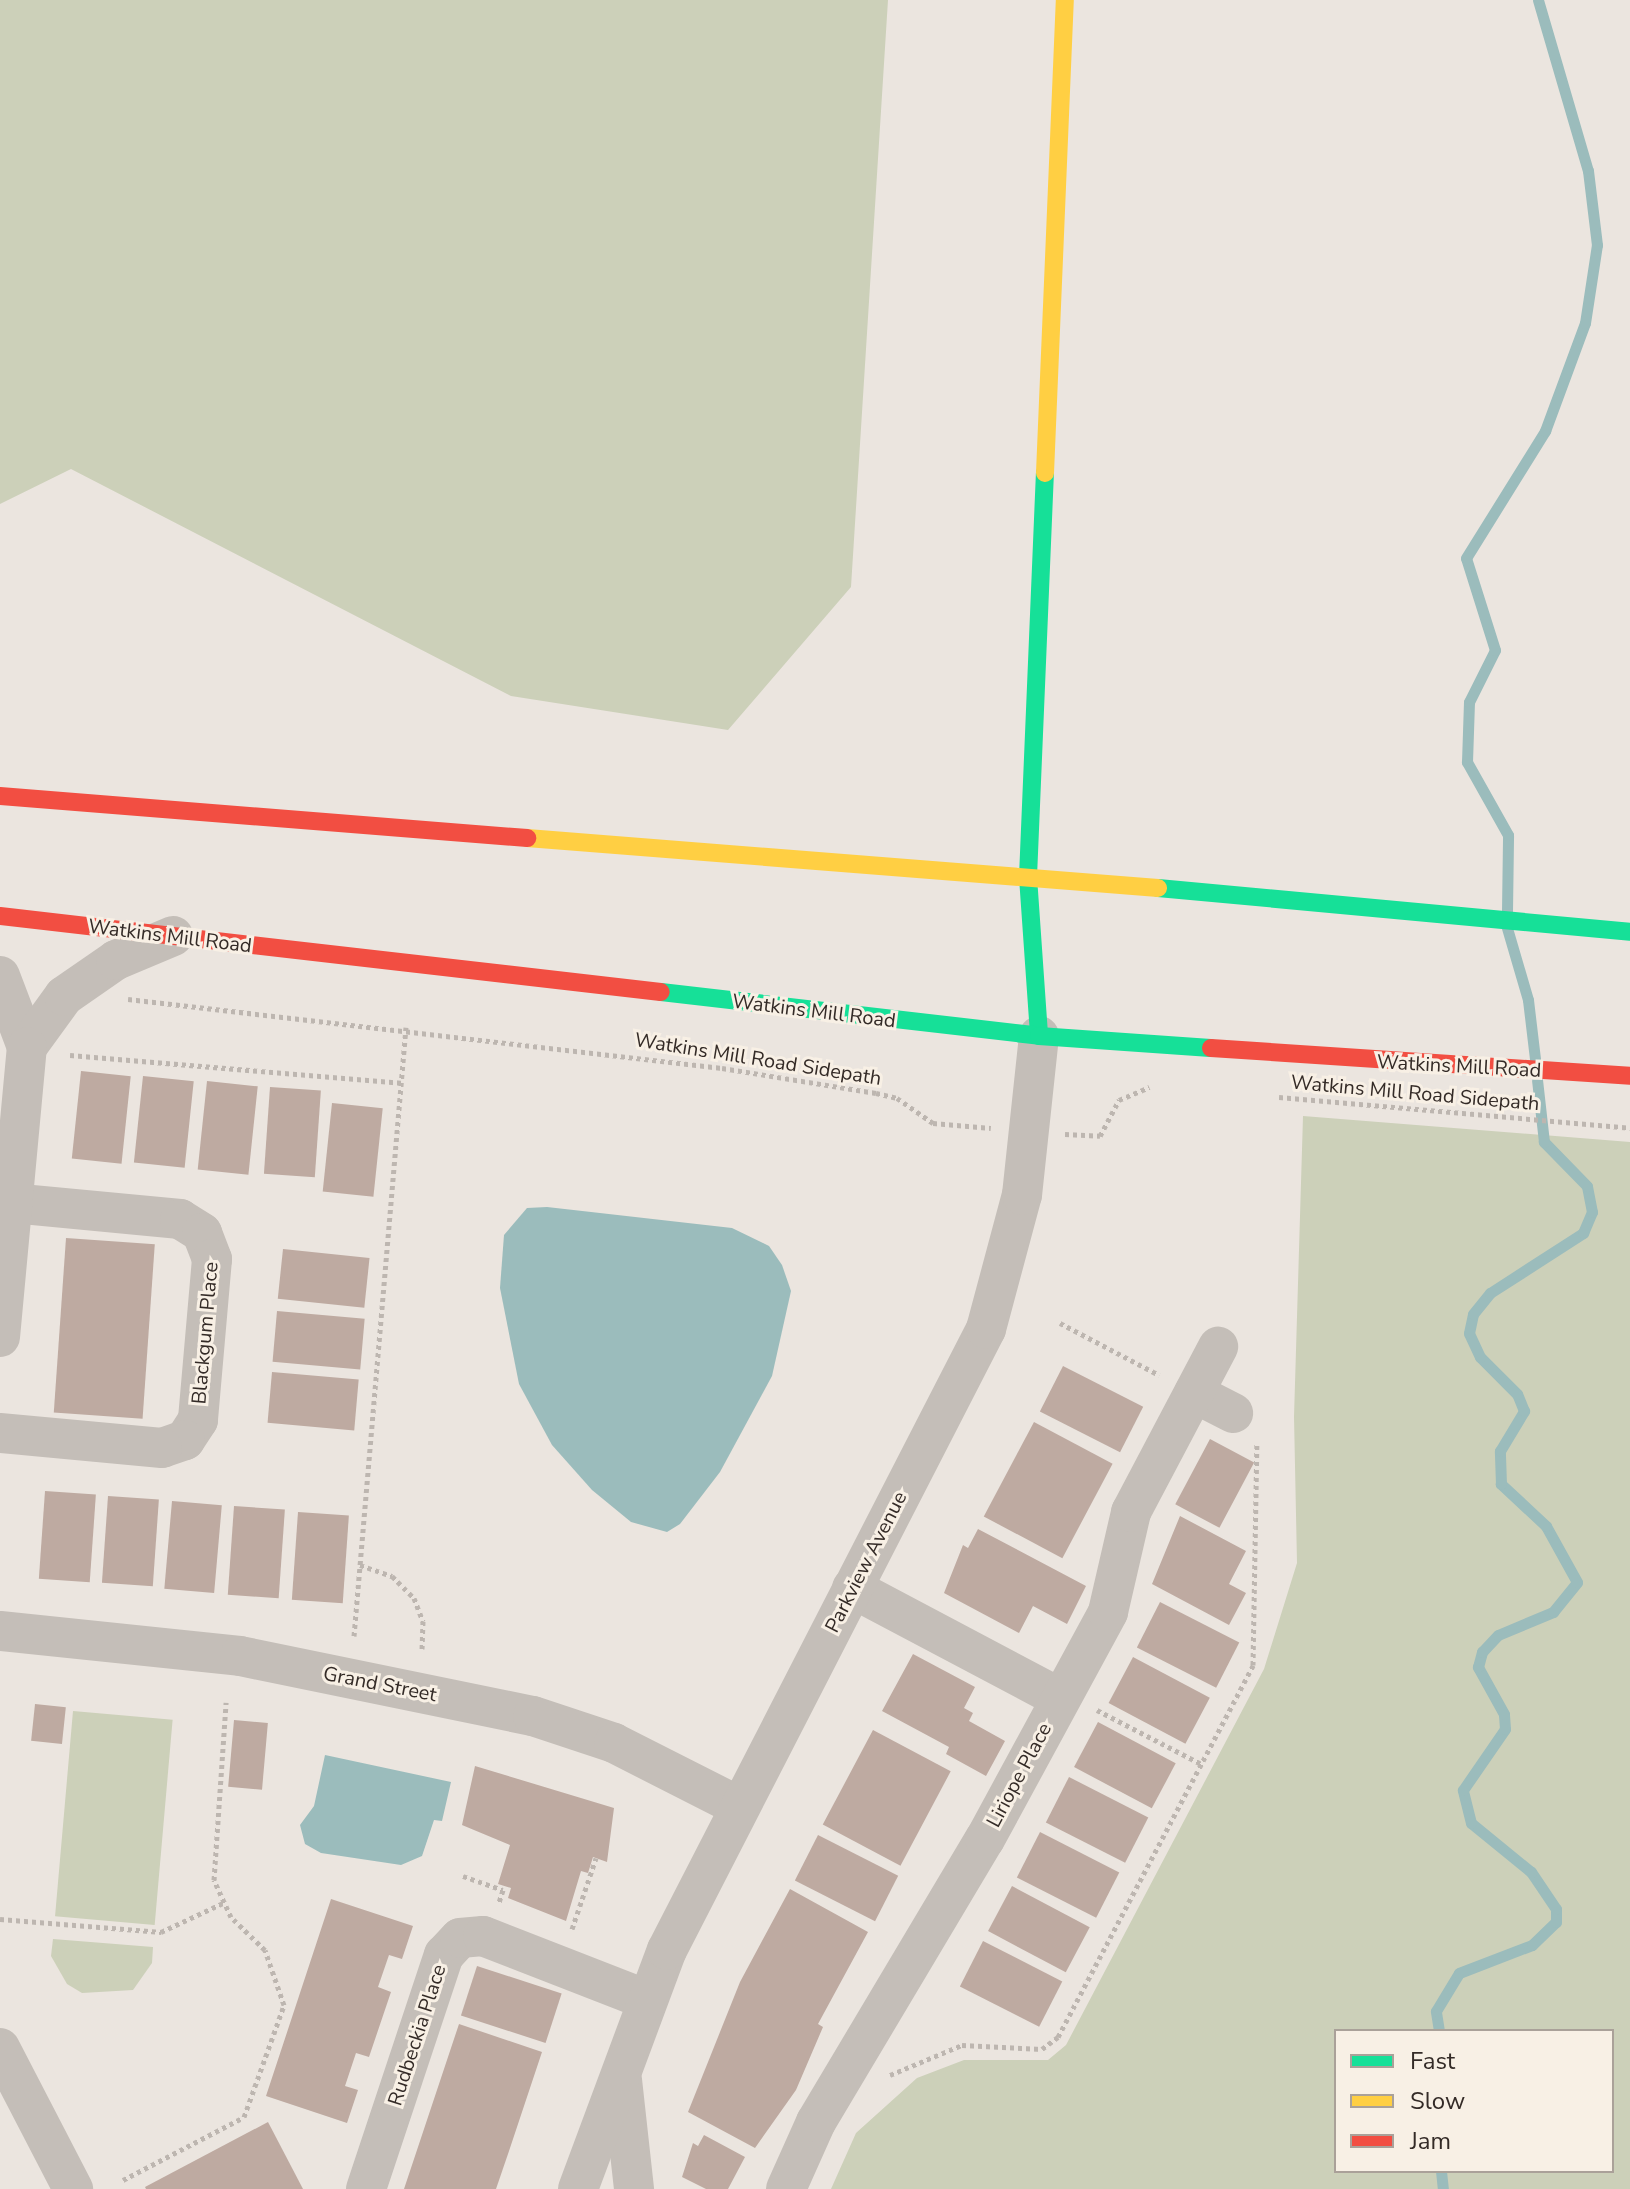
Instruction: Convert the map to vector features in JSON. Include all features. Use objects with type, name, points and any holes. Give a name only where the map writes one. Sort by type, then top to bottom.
[{"type":"main road","points":[[1039,1036],[1028,877],[1065,0]]},
{"type":"main road","points":[[0,796],[1208,892],[1630,932]]},
{"type":"main road","name":"Watkins Mill Road","points":[[0,916],[1039,1036],[1216,1052],[1630,1076]]},
{"type":"street","points":[[0,1337],[6,1203],[27,1047],[64,996],[116,960],[173,936]]},
{"type":"street","points":[[0,976],[27,1047]]},
{"type":"street","name":"Parkview Avenue","points":[[578,2189],[645,1999],[740,1807],[986,1329],[1007,1266],[1032,1132],[1039,1036]]},
{"type":"street","name":"Blackgum Place","points":[[0,1433],[162,1448],[185,1440],[198,1420],[212,1259],[202,1233],[180,1219],[6,1203]]},
{"type":"street","name":"Liriope Place","points":[[786,2189],[816,2122],[991,1829],[1076,1703],[1117,1589],[1131,1512],[1218,1347]]},
{"type":"street","points":[[1194,1393],[1242,1422]]},
{"type":"street","points":[[852,1588],[1076,1703]]},
{"type":"street","name":"Grand Street","points":[[0,1631],[240,1656],[533,1716],[614,1743],[740,1807]]},
{"type":"street","name":"Rudbeckia Place","points":[[366,2189],[444,1955],[460,1938],[483,1936],[645,1999]]},
{"type":"street","points":[[0,2048],[73,2189]]},
{"type":"street","name":"Parkview Avenue","points":[[621,2064],[634,2189]]},
{"type":"path","name":"Watkins Mill Road Sidepath","points":[[117,998],[406,1027],[876,1093],[916,1108],[933,1123],[1032,1132],[1100,1136],[1108,1112],[1129,1093],[1165,1087]]},
{"type":"path","points":[[354,1636],[406,1027]]},
{"type":"path","points":[[69,1055],[401,1083]]},
{"type":"path","name":"Watkins Mill Road Sidepath","points":[[1266,1096],[1630,1128]]},
{"type":"path","points":[[1060,1323],[1159,1375]]},
{"type":"path","points":[[944,2049],[990,2042],[1042,2049],[1054,2043],[1253,1665],[1259,1526],[1257,1435],[1242,1422]]},
{"type":"path","points":[[360,1565],[392,1576],[414,1598],[423,1621],[422,1649]]},
{"type":"path","points":[[123,2180],[237,2122],[252,2102],[284,1996],[265,1950],[223,1903],[212,1865],[226,1702]]},
{"type":"path","points":[[1076,1703],[1201,1764]]},
{"type":"path","points":[[567,1938],[596,1858]]},
{"type":"path","points":[[0,1919],[161,1932],[223,1903]]},
{"type":"green space","points":[[0,0],[888,0],[851,587],[728,730],[511,696],[71,469],[0,504]]},
{"type":"green space","points":[[1303,1116],[1630,1142],[1630,2189],[831,2189],[856,2133],[917,2078],[964,2060],[1048,2060],[1066,2045],[1264,1669],[1297,1563],[1294,1417]]},
{"type":"green space","points":[[73,1711],[173,1720],[155,1925],[55,1916]]},
{"type":"green space","points":[[53,1939],[153,1947],[152,1963],[133,1990],[82,1993],[67,1984],[51,1956]]},
{"type":"water","points":[[547,1207],[732,1228],[769,1246],[782,1265],[791,1291],[772,1376],[720,1472],[680,1524],[667,1532],[631,1522],[592,1490],[552,1445],[519,1384],[500,1288],[504,1235],[527,1208]]},
{"type":"water","points":[[325,1755],[451,1782],[442,1821],[434,1820],[422,1856],[401,1865],[321,1853],[305,1844],[300,1825],[314,1806]]},
{"type":"building","points":[[81,1071],[131,1076],[122,1164],[72,1159]]},
{"type":"building","points":[[143,1076],[194,1081],[185,1168],[134,1163]]},
{"type":"building","points":[[207,1081],[258,1086],[248,1175],[198,1170]]},
{"type":"building","points":[[270,1087],[321,1091],[315,1177],[264,1174]]},
{"type":"building","points":[[332,1103],[383,1108],[373,1197],[323,1192]]},
{"type":"building","points":[[66,1238],[155,1244],[143,1419],[54,1413]]},
{"type":"building","points":[[283,1249],[370,1258],[364,1308],[278,1299]]},
{"type":"building","points":[[277,1311],[365,1319],[360,1369],[273,1362]]},
{"type":"building","points":[[1063,1366],[1143,1407],[1120,1452],[1040,1411]]},
{"type":"building","points":[[272,1372],[359,1380],[354,1430],[268,1423]]},
{"type":"building","points":[[1034,1422],[1113,1464],[1062,1558],[984,1516]]},
{"type":"building","points":[[1210,1439],[1254,1462],[1219,1528],[1175,1504]]},
{"type":"building","points":[[45,1491],[96,1495],[90,1582],[39,1579]]},
{"type":"building","points":[[108,1496],[159,1500],[153,1586],[102,1583]]},
{"type":"building","points":[[172,1501],[222,1505],[214,1593],[164,1589]]},
{"type":"building","points":[[234,1506],[285,1510],[279,1598],[228,1595]]},
{"type":"building","points":[[298,1512],[349,1516],[343,1603],[292,1600]]},
{"type":"building","points":[[1180,1516],[1246,1551],[1229,1584],[1246,1593],[1229,1625],[1152,1584]]},
{"type":"building","points":[[978,1529],[1086,1586],[1067,1624],[1033,1606],[1019,1633],[944,1593],[963,1545],[968,1548]]},
{"type":"building","points":[[1160,1602],[1239,1642],[1216,1688],[1137,1647]]},
{"type":"building","points":[[913,1654],[975,1687],[964,1708],[973,1713],[969,1721],[1005,1741],[986,1776],[946,1754],[949,1747],[882,1711]]},
{"type":"building","points":[[1133,1657],[1210,1698],[1185,1744],[1109,1703]]},
{"type":"building","points":[[35,1704],[66,1707],[62,1744],[31,1741]]},
{"type":"building","points":[[234,1720],[268,1723],[262,1790],[228,1787]]},
{"type":"building","points":[[1098,1722],[1176,1763],[1152,1808],[1074,1767]]},
{"type":"building","points":[[873,1730],[951,1771],[900,1866],[823,1824]]},
{"type":"building","points":[[475,1766],[614,1808],[607,1862],[593,1857],[588,1873],[581,1871],[566,1921],[508,1898],[511,1888],[498,1884],[510,1845],[462,1825]]},
{"type":"building","points":[[1069,1777],[1148,1817],[1125,1863],[1046,1822]]},
{"type":"building","points":[[1040,1832],[1119,1872],[1096,1918],[1017,1877]]},
{"type":"building","points":[[818,1835],[898,1876],[875,1921],[795,1880]]},
{"type":"building","points":[[1012,1886],[1090,1927],[1066,1972],[988,1931]]},
{"type":"building","points":[[790,1889],[868,1932],[818,2024],[823,2027],[796,2090],[755,2148],[688,2112],[740,1982]]},
{"type":"building","points":[[331,1899],[413,1926],[402,1959],[389,1955],[378,1987],[391,1992],[369,2057],[356,2053],[345,2086],[358,2090],[347,2123],[266,2096]]},
{"type":"building","points":[[983,1941],[1062,1981],[1039,2027],[960,1986]]},
{"type":"building","points":[[477,1966],[562,1994],[546,2043],[461,2015]]},
{"type":"building","points":[[459,2024],[542,2052],[509,2151],[496,2189],[404,2189]]},
{"type":"building","points":[[268,2122],[303,2189],[146,2189],[145,2187]]},
{"type":"building","points":[[704,2135],[745,2157],[728,2189],[706,2189],[682,2177],[693,2143],[698,2146]]},
{"type":"waterway","points":[[1507,911],[1508,835],[1467,762],[1469,702],[1495,650],[1466,558],[1545,431],[1585,323],[1597,245],[1588,171],[1538,0]]},
{"type":"waterway","points":[[1507,928],[1528,1000],[1535,1059]]},
{"type":"waterway","points":[[1439,2029],[1436,2011],[1459,1973],[1532,1945],[1556,1922],[1556,1909],[1531,1872],[1471,1823],[1463,1790],[1505,1729],[1504,1714],[1478,1667],[1482,1652],[1498,1635],[1553,1612],[1577,1582],[1546,1526],[1501,1484],[1500,1451],[1524,1411],[1517,1394],[1480,1357],[1469,1333],[1473,1314],[1490,1293],[1583,1233],[1592,1212],[1587,1186],[1544,1142],[1537,1080]]},
{"type":"waterway","points":[[1441,2173],[1443,2189]]},
{"type":"traffic: fast","points":[[1028,877],[1045,473]]},
{"type":"traffic: fast","points":[[1028,877],[1039,1036]]},
{"type":"traffic: fast","points":[[1158,888],[1630,932]]},
{"type":"traffic: fast","points":[[661,992],[1039,1036],[1211,1048]]},
{"type":"traffic: slow","points":[[1045,473],[1065,0]]},
{"type":"traffic: slow","points":[[527,838],[1158,888]]},
{"type":"traffic: jam","points":[[0,796],[527,838]]},
{"type":"traffic: jam","points":[[0,916],[661,992]]},
{"type":"traffic: jam","points":[[1211,1048],[1630,1076]]}]
